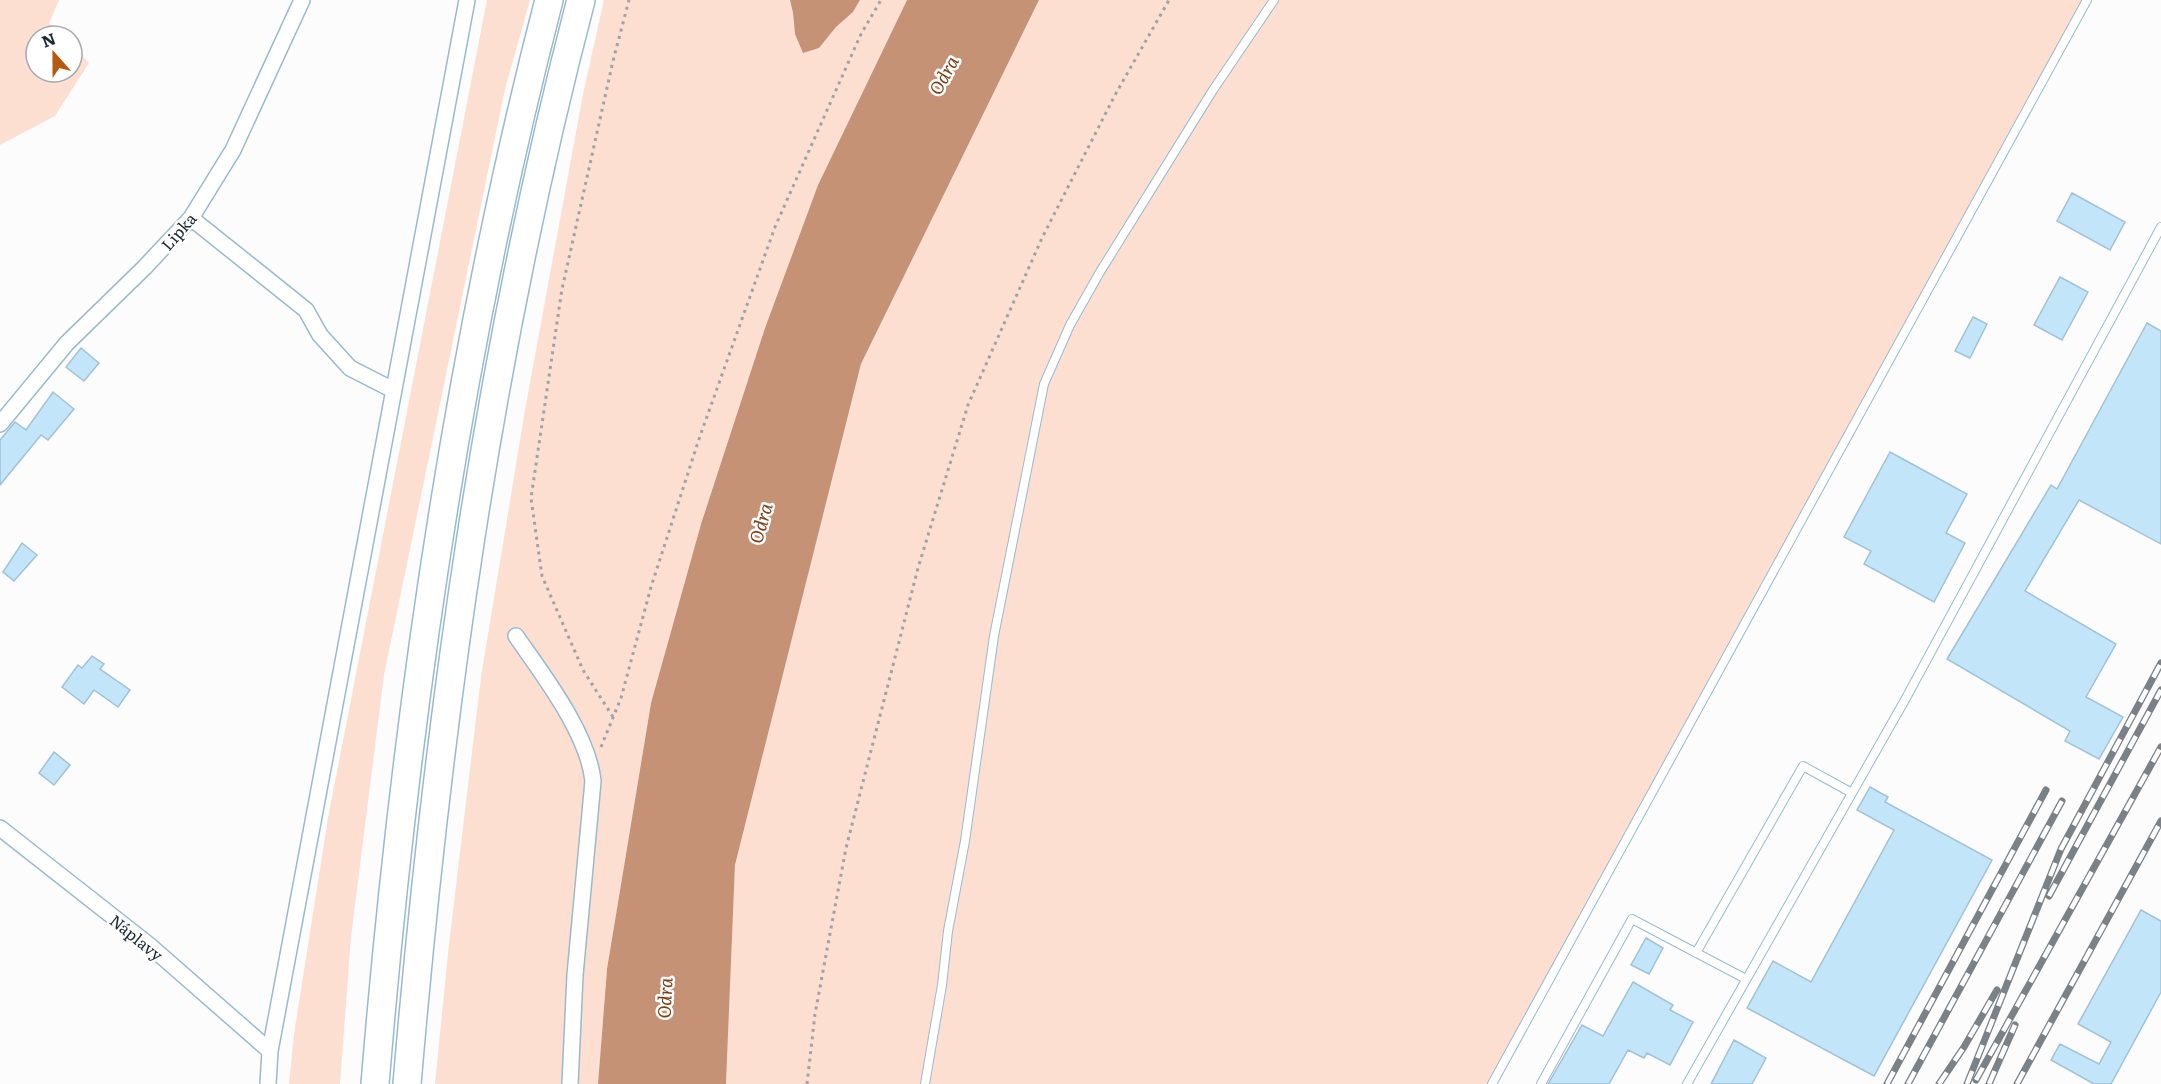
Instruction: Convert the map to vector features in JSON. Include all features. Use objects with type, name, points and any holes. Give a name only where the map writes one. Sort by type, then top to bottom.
[{"type":"highway","points":[[375,1084],[387,933],[414,705],[455,439],[488,264],[529,78],[549,0]]},
{"type":"highway","points":[[407,1084],[420,936],[445,711],[484,450],[524,244],[558,88],[581,0]]},
{"type":"street","name":"Lipka","points":[[0,424],[67,343],[144,268],[191,218],[232,150],[302,0]]},
{"type":"street","points":[[268,1084],[270,1051],[467,0]]},
{"type":"street","points":[[191,218],[306,310],[320,335],[350,368],[393,390]]},
{"type":"street","points":[[516,636],[568,713],[592,768],[593,781],[574,975],[570,1084]]},
{"type":"street","name":"Náplavy","points":[[0,828],[148,945],[270,1051]]},
{"type":"lane","points":[[926,1084],[994,636],[1044,384],[1070,325],[1100,272],[1213,90],[1274,0]]},
{"type":"lane","points":[[1494,1083],[2087,0]]},
{"type":"lane","points":[[1687,1084],[1911,687],[2161,227]]},
{"type":"lane","points":[[1696,953],[1803,766],[1852,793]]},
{"type":"lane","points":[[1541,1084],[1632,919],[1746,979]]},
{"type":"path","points":[[613,717],[583,670],[542,576],[531,498],[562,289],[613,61],[629,0]]},
{"type":"path","points":[[592,768],[621,698],[651,586],[700,436],[775,226],[861,34],[881,0]]},
{"type":"path","points":[[807,1084],[815,1014],[846,849],[918,568],[968,405],[1042,238],[1115,95],[1169,0]]},
{"type":"shaded area","points":[[0,0],[59,0],[50,24],[24,24],[24,84],[76,84],[55,116],[0,145]]},
{"type":"shaded area","points":[[487,0],[530,0],[505,89],[384,675],[351,937],[340,1084],[289,1084],[294,1034],[328,818]]},
{"type":"shaded area","points":[[604,0],[790,0],[795,34],[819,48],[836,27],[853,12],[860,0],[907,0],[818,185],[765,328],[701,524],[651,703],[607,969],[598,1084],[435,1084],[449,944],[481,677],[525,410],[583,94]]},
{"type":"shaded area","points":[[1039,0],[2087,0],[1492,1084],[726,1084],[735,865],[861,364]]},
{"type":"shaded area","points":[[84,58],[89,63],[84,71]]},
{"type":"water","points":[[790,0],[860,0],[853,12],[836,27],[819,48],[803,53],[795,34]]},
{"type":"water","name":"Odra","points":[[907,0],[1039,0],[861,364],[735,865],[726,1084],[598,1084],[607,969],[651,703],[701,524],[765,328],[818,185]]},
{"type":"building","points":[[2072,193],[2125,222],[2110,250],[2057,221]]},
{"type":"building","points":[[2060,277],[2088,292],[2062,340],[2034,325]]},
{"type":"building","points":[[1973,317],[1987,324],[1970,358],[1955,351]]},
{"type":"building","points":[[2147,323],[2161,331],[2161,544],[2079,500],[2025,591],[2116,644],[2086,697],[2123,717],[2099,759],[2065,741],[2070,731],[1947,659],[2051,485],[2057,489]]},
{"type":"building","points":[[81,348],[99,363],[84,381],[66,367]]},
{"type":"building","points":[[53,392],[74,409],[48,440],[41,435],[0,485],[0,440],[15,422],[26,430]]},
{"type":"building","points":[[1890,452],[1967,494],[1946,533],[1965,543],[1934,602],[1864,564],[1871,551],[1844,537]]},
{"type":"building","points":[[22,543],[37,555],[14,581],[3,572]]},
{"type":"building","points":[[92,656],[104,664],[100,669],[130,690],[118,707],[94,690],[84,704],[62,687],[78,665],[82,668]]},
{"type":"building","points":[[54,752],[70,765],[54,785],[39,773]]},
{"type":"building","points":[[1870,787],[1888,797],[1885,802],[1992,860],[1874,1076],[1747,1008],[1773,961],[1811,982],[1894,830],[1857,810]]},
{"type":"building","points":[[2141,910],[2161,921],[2161,992],[2111,1084],[2094,1084],[2051,1060],[2060,1044],[2099,1064],[2111,1042],[2078,1024]]},
{"type":"building","points":[[1646,938],[1663,948],[1649,974],[1631,965]]},
{"type":"building","points":[[1633,982],[1673,1005],[1670,1010],[1693,1022],[1670,1065],[1647,1053],[1644,1058],[1628,1050],[1609,1084],[1548,1084],[1582,1025],[1603,1036]]},
{"type":"building","points":[[1734,1040],[1766,1058],[1752,1084],[1711,1084]]},
{"type":"railway","points":[[1967,1084],[2061,849],[2161,663]]},
{"type":"railway","points":[[2049,896],[2161,690]]},
{"type":"railway","points":[[1976,1080],[2161,747]]},
{"type":"railway","points":[[1887,1084],[2046,790]]},
{"type":"railway","points":[[1908,1084],[2062,801]]},
{"type":"railway","points":[[2017,1084],[2161,821]]},
{"type":"railway","points":[[1939,1084],[1964,1047],[1997,990]]},
{"type":"railway","points":[[1989,1084],[2015,1025]]}]
